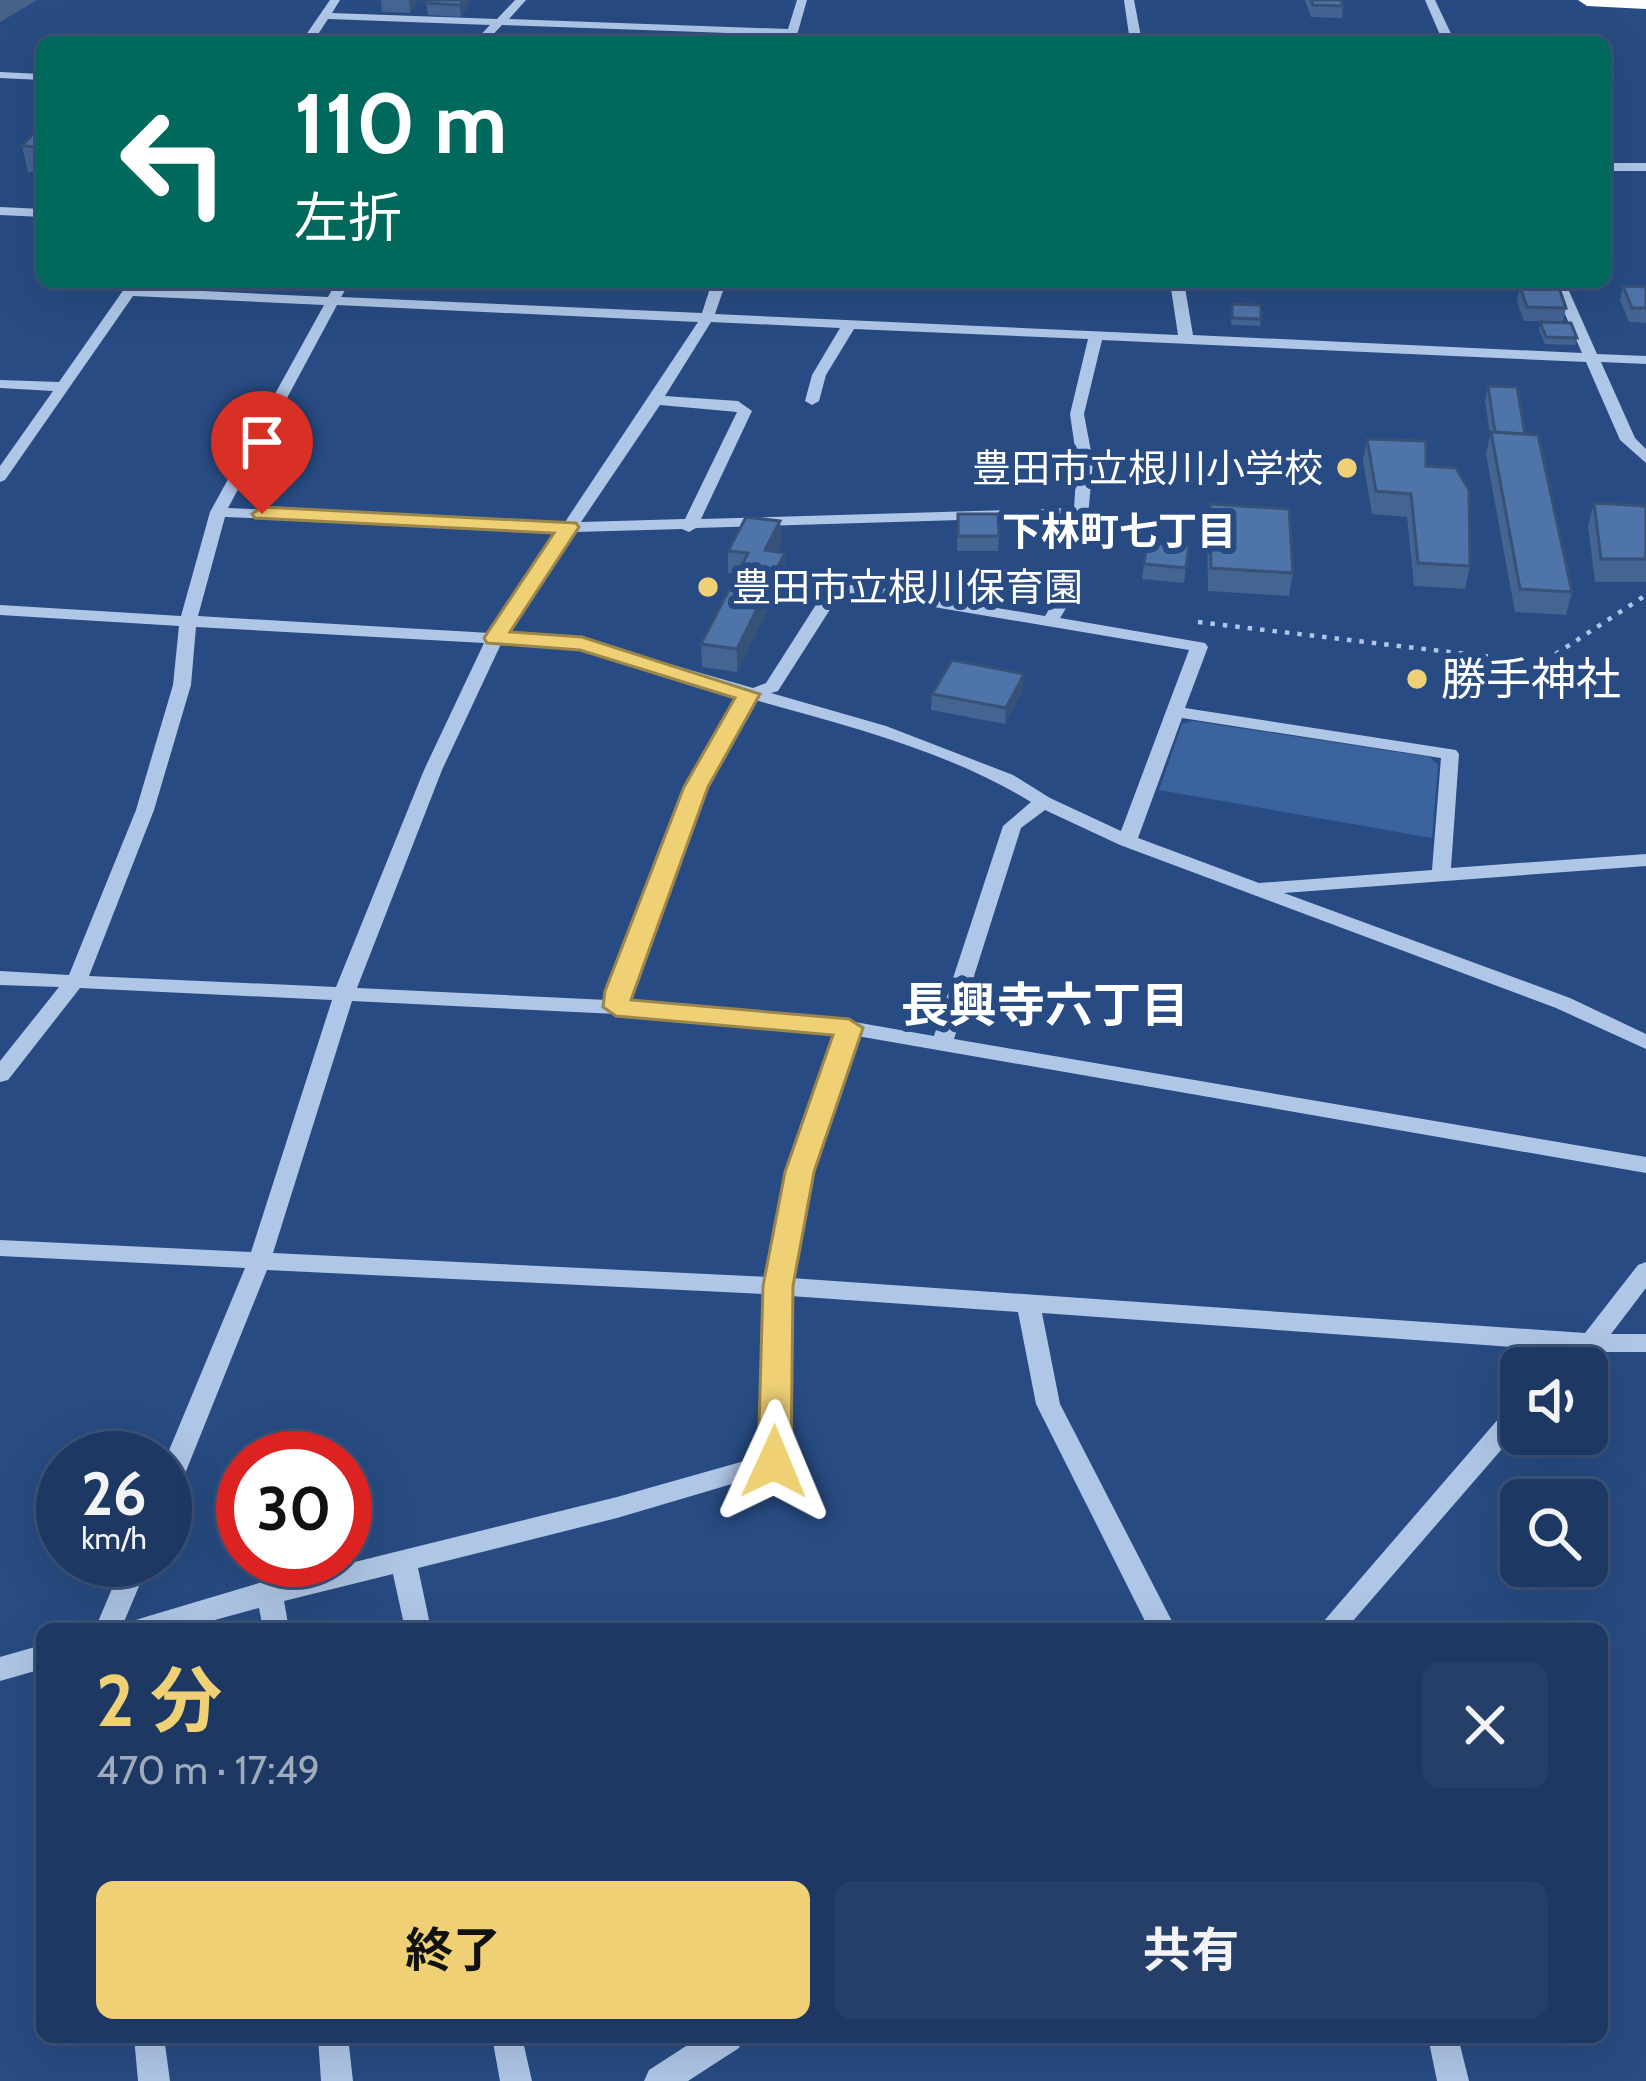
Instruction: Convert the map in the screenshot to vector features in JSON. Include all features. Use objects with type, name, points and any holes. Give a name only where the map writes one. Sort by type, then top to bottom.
[{"type":"highway","points":[[1587,0],[1646,3]]},
{"type":"street","points":[[311,36],[335,0]]},
{"type":"street","points":[[485,36],[521,0]]},
{"type":"street","points":[[791,36],[802,0]]},
{"type":"street","points":[[1129,0],[1135,36]]},
{"type":"street","points":[[1430,0],[1446,36]]},
{"type":"street","points":[[326,16],[771,36]]},
{"type":"street","points":[[0,75],[36,76]]},
{"type":"street","points":[[1611,167],[1646,167]]},
{"type":"street","points":[[0,212],[36,213]]},
{"type":"street","points":[[0,477],[132,288]]},
{"type":"street","points":[[147,288],[331,301],[1646,360]]},
{"type":"street","points":[[0,1075],[77,979],[145,810],[182,685],[188,621],[218,512],[339,288]]},
{"type":"street","points":[[190,1431],[259,1262],[344,994],[434,770],[495,638],[656,400],[707,318],[717,288]]},
{"type":"street","points":[[1178,288],[1186,338]]},
{"type":"street","points":[[1561,288],[1628,440],[1646,458]]},
{"type":"street","points":[[812,400],[820,375],[850,322]]},
{"type":"street","points":[[218,512],[568,527],[1082,513],[1085,462],[1077,414],[1096,334]]},
{"type":"street","points":[[0,384],[64,386]]},
{"type":"street","points":[[656,400],[738,406],[745,411],[689,527]]},
{"type":"street","points":[[1052,620],[1073,584]]},
{"type":"street","points":[[616,1007],[696,787],[749,694],[772,687],[832,593],[857,589],[1199,646],[1127,841]]},
{"type":"street","points":[[0,610],[582,644],[880,730],[1006,779],[1127,841],[1563,1004],[1646,1042]]},
{"type":"street","points":[[1177,712],[1450,754],[1442,873]]},
{"type":"street","points":[[942,1044],[1012,826],[1043,802]]},
{"type":"street","points":[[1257,889],[1646,860]]},
{"type":"street","points":[[0,978],[616,1007],[849,1028],[1646,1165]]},
{"type":"street","points":[[162,1623],[269,1591],[681,1492],[774,1462],[778,1286],[800,1172],[849,1028]]},
{"type":"street","points":[[0,1248],[778,1286],[1591,1343],[1646,1343]]},
{"type":"street","points":[[1587,1347],[1646,1270]]},
{"type":"street","points":[[1028,1305],[1048,1404],[1160,1623]]},
{"type":"street","points":[[1339,1623],[1500,1436]]},
{"type":"street","points":[[403,1559],[417,1623]]},
{"type":"street","points":[[111,1623],[126,1587]]},
{"type":"street","points":[[269,1591],[275,1623]]},
{"type":"street","points":[[0,1669],[36,1660]]},
{"type":"street","points":[[150,2043],[154,2081]]},
{"type":"street","points":[[334,2043],[337,2081]]},
{"type":"street","points":[[508,2043],[516,2081]]},
{"type":"street","points":[[660,2081],[719,2043]]},
{"type":"street","points":[[1444,2043],[1454,2081]]},
{"type":"path","points":[[1177,619],[1542,663],[1646,595]]},
{"type":"shaded area","points":[[1193,721],[1430,757],[1438,765],[1432,838],[1159,790],[1182,724]]},
{"type":"building","points":[[463,0],[460,5],[426,3]]},
{"type":"building","points":[[1311,0],[1341,0],[1343,6],[1313,5]]},
{"type":"building","points":[[34,133],[36,147],[22,146]]},
{"type":"building","points":[[1623,286],[1646,287],[1646,308],[1632,308]]},
{"type":"building","points":[[1520,288],[1559,288],[1566,308],[1527,307]]},
{"type":"building","points":[[1232,304],[1261,305],[1261,319],[1232,318]]},
{"type":"building","points":[[1540,322],[1571,323],[1577,338],[1546,337]]},
{"type":"building","points":[[1488,386],[1517,387],[1525,434],[1495,432]]},
{"type":"building","points":[[1491,432],[1538,435],[1572,592],[1520,589]]},
{"type":"building","points":[[1367,439],[1426,441],[1426,466],[1456,468],[1469,490],[1470,566],[1418,563],[1411,494],[1376,491]]},
{"type":"building","points":[[1594,503],[1646,506],[1646,559],[1601,559]]},
{"type":"building","points":[[1210,504],[1289,509],[1293,573],[1211,568]]},
{"type":"building","points":[[958,514],[998,514],[999,536],[958,536]]},
{"type":"building","points":[[746,517],[780,521],[765,550],[785,553],[737,649],[701,644],[748,553],[728,551]]},
{"type":"building","points":[[1147,540],[1189,544],[1186,568],[1144,564]]},
{"type":"building","points":[[952,660],[1024,674],[1006,708],[932,694]]},
{"type":"waterway","points":[[0,13],[22,0]]},
{"type":"place","name":"豊田市立根川小学校","points":[[1347,468]]},
{"type":"place","name":"豊田市立根川保育園","points":[[708,587]]},
{"type":"place","name":"勝手神社","points":[[1417,679]]},
{"type":"district","name":"下林町七丁目","points":[[1119,531]]},
{"type":"district","name":"長興寺六丁目","points":[[1045,1005]]},
{"type":"route","points":[[262,514],[568,527],[495,638],[582,644],[749,694],[696,787],[616,1007],[849,1028],[800,1172],[778,1286],[774,1462]]}]
